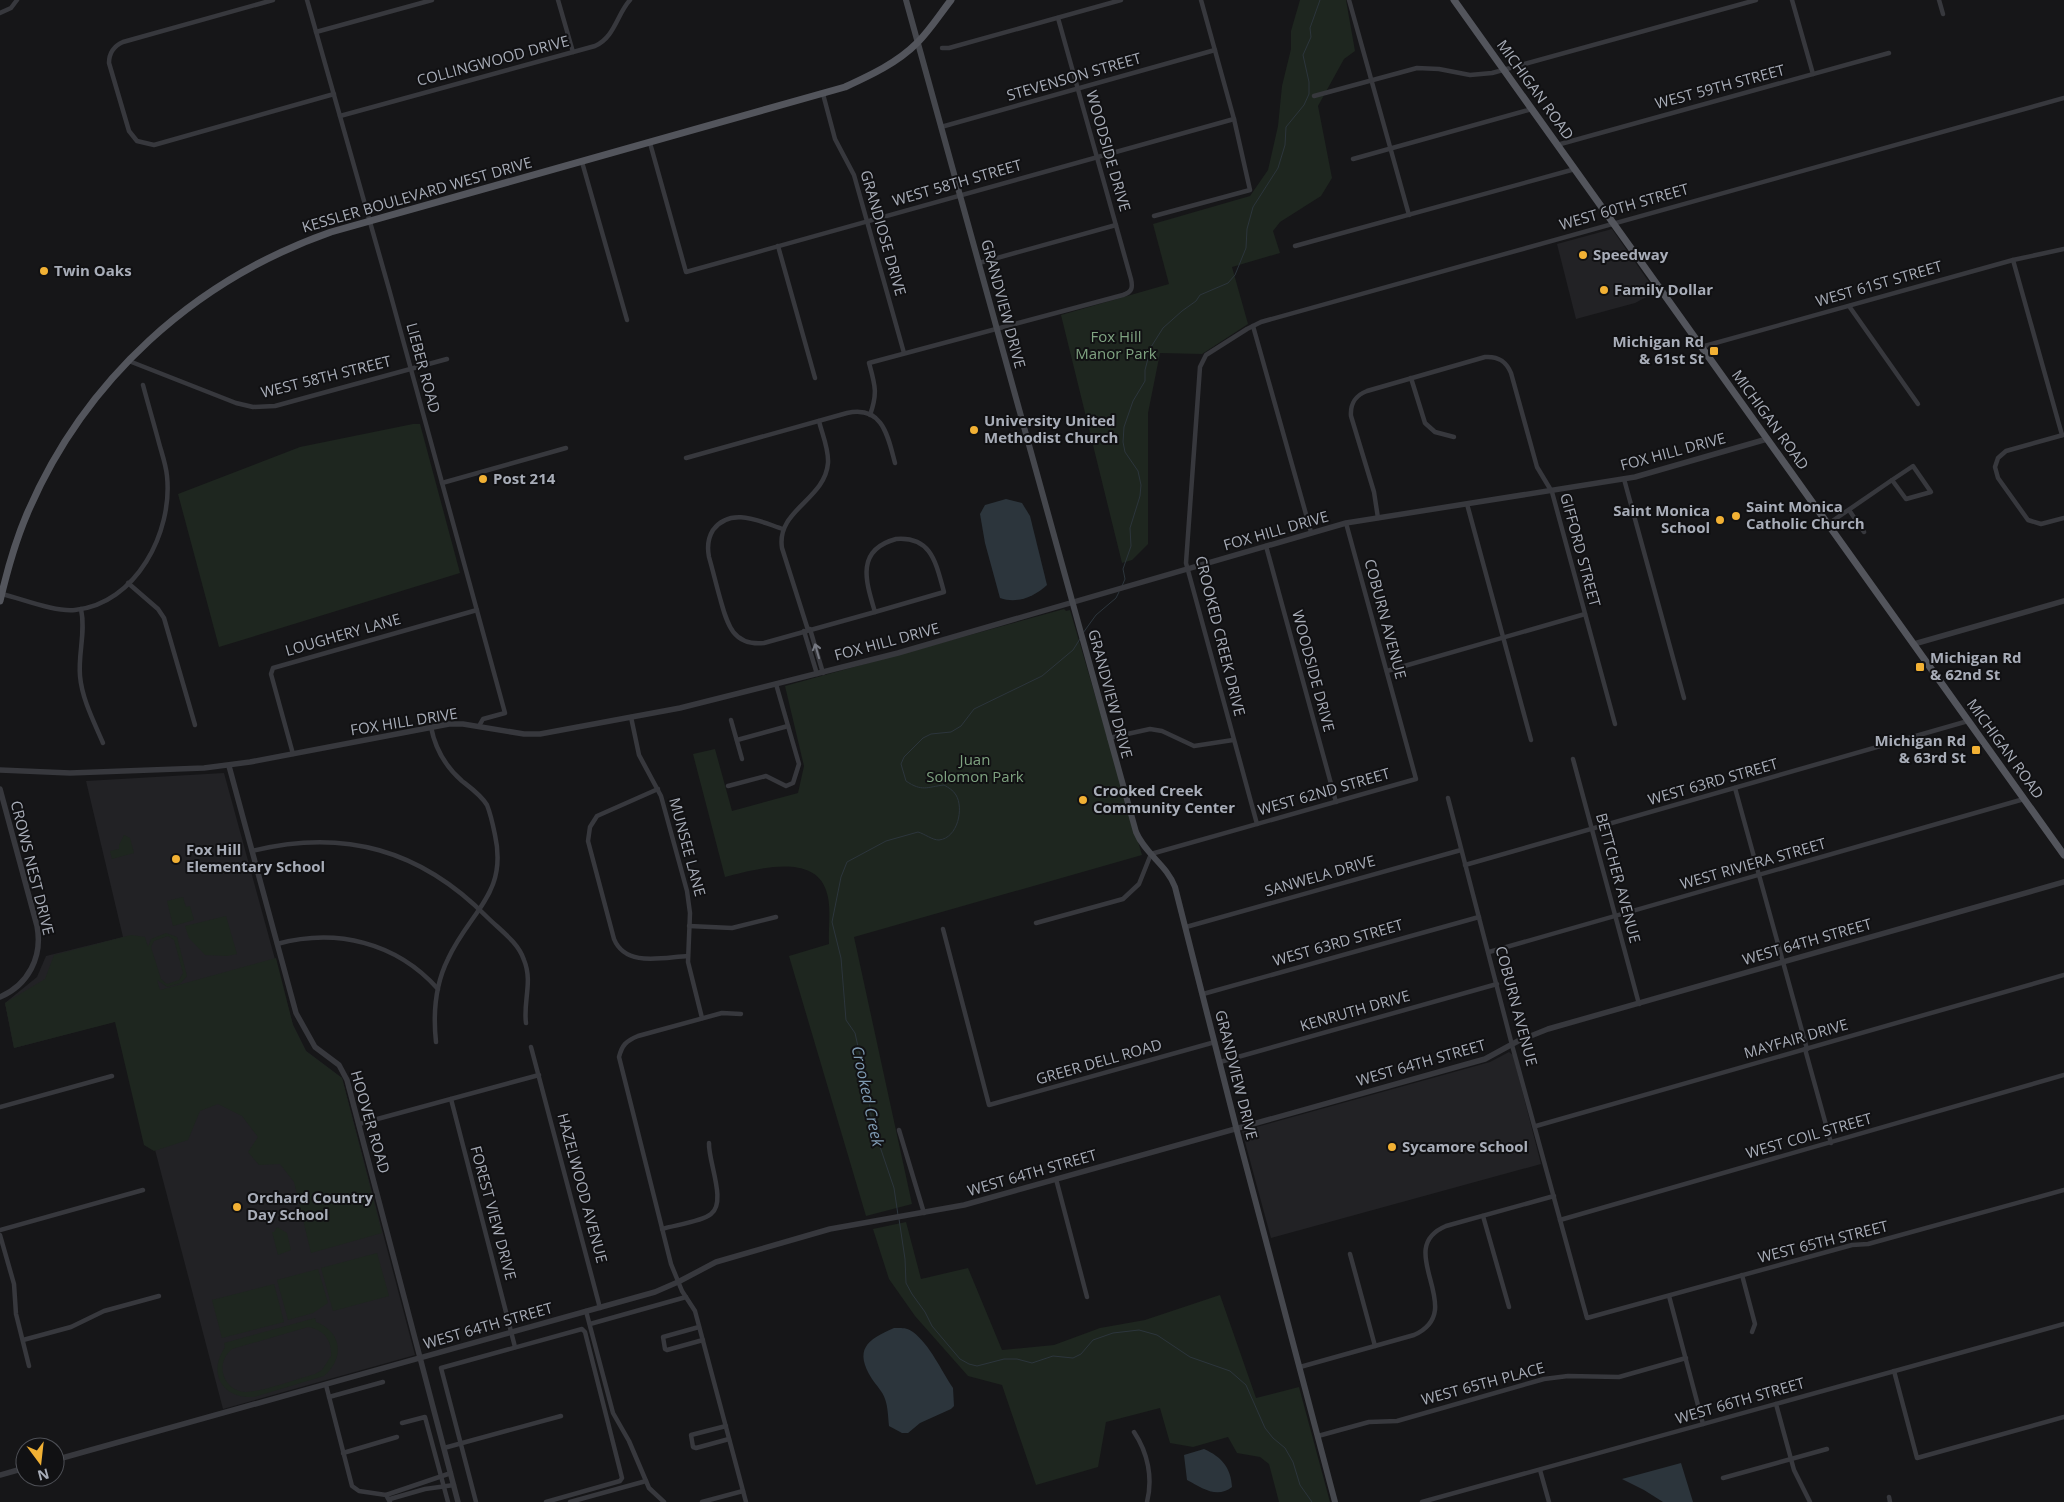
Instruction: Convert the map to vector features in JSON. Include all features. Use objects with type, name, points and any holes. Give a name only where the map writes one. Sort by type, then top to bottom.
[{"type":"main road","name":"GRANDVIEW DRIVE","points":[[906,0],[1108,738],[1136,832],[1142,844],[1173,880],[1335,1502]]},
{"type":"main road","name":"KESSLER BOULEVARD WEST DRIVE","points":[[1,597],[21,530],[49,467],[89,406],[127,360],[158,331],[188,307],[238,274],[292,247],[369,220],[845,87],[878,71],[918,42],[951,0]]},
{"type":"main road","name":"MICHIGAN ROAD","points":[[1454,0],[2064,855]]},
{"type":"street","points":[[0,13],[11,8],[17,0]]},
{"type":"street","points":[[273,0],[123,42],[114,48],[110,56],[110,63],[129,131],[137,141],[152,145],[334,94]]},
{"type":"street","name":"LIEBER ROAD","points":[[307,0],[505,713],[483,719],[479,726]]},
{"type":"street","points":[[316,32],[432,0]]},
{"type":"street","points":[[558,0],[573,52]]},
{"type":"street","name":"COLLINGWOOD DRIVE","points":[[340,116],[573,52],[603,41],[611,33],[620,13],[630,0]]},
{"type":"street","points":[[942,48],[949,48],[1121,0]]},
{"type":"street","points":[[1154,216],[1250,190],[1234,119],[1201,0]]},
{"type":"street","points":[[1349,0],[1409,215]]},
{"type":"street","points":[[1314,96],[1422,68],[1439,69],[1470,76],[1486,74],[1756,0]]},
{"type":"street","points":[[1792,0],[1812,74]]},
{"type":"street","points":[[1939,0],[1943,14]]},
{"type":"street","name":"WOODSIDE DRIVE","points":[[996,328],[1131,291],[1132,278],[1058,18]]},
{"type":"street","name":"STEVENSON STREET","points":[[941,127],[1215,50]]},
{"type":"street","name":"WEST 59TH STREET","points":[[1557,145],[1889,53]]},
{"type":"street","name":"GRANDIOSE DRIVE","points":[[823,94],[836,139],[853,171],[904,353]]},
{"type":"street","name":"WEST 60TH STREET","points":[[1201,361],[1206,355],[1253,326],[2064,98]]},
{"type":"street","points":[[1353,159],[1532,109]]},
{"type":"street","name":"WEST 58TH STREET","points":[[650,143],[686,272],[1234,119]]},
{"type":"street","points":[[582,162],[627,320]]},
{"type":"street","points":[[1295,246],[1575,169]]},
{"type":"street","points":[[979,263],[1116,225]]},
{"type":"street","points":[[778,246],[815,378]]},
{"type":"street","name":"WEST 61ST STREET","points":[[1702,347],[2014,260],[2064,249]]},
{"type":"street","points":[[2014,260],[2063,435],[2001,454],[1995,464],[1997,476],[2025,517],[2034,523],[2043,524],[2064,518]]},
{"type":"street","points":[[1848,306],[1918,404]]},
{"type":"street","points":[[1253,326],[1311,532]]},
{"type":"street","points":[[870,415],[876,392],[869,364],[996,328]]},
{"type":"street","name":"GIFFORD STREET","points":[[1411,378],[1485,357],[1500,359],[1510,371],[1536,467],[1552,492],[1615,724]]},
{"type":"street","name":"WEST 58TH STREET","points":[[127,360],[236,403],[257,407],[275,406],[447,359]]},
{"type":"street","name":"CROOKED CREEK DRIVE","points":[[1201,361],[1186,556],[1187,570],[1257,824]]},
{"type":"street","points":[[1378,518],[1374,492],[1352,417],[1351,408],[1354,400],[1363,392],[1411,378],[1425,423],[1435,432],[1454,437]]},
{"type":"street","points":[[1,597],[63,610],[81,609],[94,606],[111,598],[140,569],[153,549],[163,523],[168,498],[167,470],[143,385]]},
{"type":"street","points":[[686,458],[850,412],[859,412],[870,415],[879,421],[885,429],[895,463]]},
{"type":"street","points":[[819,421],[828,456],[825,475],[817,490],[791,515],[783,529],[782,548],[820,674]]},
{"type":"street","name":"FOX HILL DRIVE","points":[[0,770],[70,773],[199,769],[229,766],[449,724],[540,734],[631,717],[709,701],[820,674],[1146,582],[1346,523],[1552,492],[1624,479],[1670,468],[1767,439]]},
{"type":"street","points":[[442,483],[566,448]]},
{"type":"street","points":[[1828,524],[1849,510],[1892,480],[1913,466],[1931,492],[1906,499],[1892,480]]},
{"type":"street","points":[[1624,479],[1684,698]]},
{"type":"street","points":[[1467,504],[1531,740]]},
{"type":"street","points":[[1849,510],[1864,532]]},
{"type":"street","points":[[783,529],[745,517],[728,518],[719,524],[711,534],[708,552],[727,622],[737,637],[749,643],[761,643],[875,612],[944,592],[935,560],[930,552],[921,544],[906,539],[896,539],[882,544],[872,554],[867,563],[866,574],[875,612]]},
{"type":"street","name":"COBURN AVENUE","points":[[1346,523],[1416,779]]},
{"type":"street","name":"WOODSIDE DRIVE","points":[[1266,546],[1336,802]]},
{"type":"street","points":[[128,583],[158,609],[164,618],[195,725]]},
{"type":"street","points":[[1914,644],[2064,601]]},
{"type":"street","points":[[81,609],[84,636],[80,681],[103,743]]},
{"type":"street","name":"LOUGHERY LANE","points":[[293,754],[271,674],[274,667],[477,610]]},
{"type":"street","points":[[1387,671],[1585,614]]},
{"type":"street","points":[[728,786],[765,776],[786,786],[792,784],[799,766],[776,684]]},
{"type":"street","name":"MUNSEE LANE","points":[[631,717],[639,757],[658,789],[686,886],[690,906],[688,956],[690,973],[702,1018]]},
{"type":"street","points":[[731,720],[742,759]]},
{"type":"street","name":"WEST 63RD STREET","points":[[1465,865],[1968,721]]},
{"type":"street","points":[[737,740],[788,726]]},
{"type":"street","points":[[431,727],[436,745],[446,764],[456,776],[482,798],[490,812],[498,850],[499,865],[494,884],[452,950],[443,970],[435,1013],[436,1042]]},
{"type":"street","points":[[1108,738],[1150,729],[1162,731],[1194,746],[1233,740]]},
{"type":"street","name":"BETTCHER AVENUE","points":[[1573,759],[1639,1004]]},
{"type":"street","name":"HOOVER ROAD","points":[[229,766],[277,944],[300,1021],[318,1050],[337,1064],[344,1072],[458,1502]]},
{"type":"street","name":"WEST 62ND STREET","points":[[1151,854],[1416,779]]},
{"type":"street","points":[[1735,788],[1831,1143]]},
{"type":"street","name":"CROWS NEST DRIVE","points":[[0,789],[39,939],[35,960],[28,976],[16,988],[0,997]]},
{"type":"street","points":[[658,789],[596,816],[590,827],[588,841],[614,939],[620,949],[629,956],[638,958],[688,956]]},
{"type":"street","name":"COBURN AVENUE","points":[[1448,798],[1512,1044],[1587,1318]]},
{"type":"street","name":"WEST RIVIERA STREET","points":[[1489,952],[2024,799]]},
{"type":"street","points":[[252,851],[284,844],[318,841],[348,843],[380,850],[413,862],[458,889],[519,949],[524,959],[529,981],[525,1007],[526,1023]]},
{"type":"street","name":"SANWELA DRIVE","points":[[1186,927],[1461,850]]},
{"type":"street","points":[[1036,923],[1123,899],[1139,884],[1151,854]]},
{"type":"street","name":"WEST 64TH STREET","points":[[65,1457],[654,1292],[722,1260],[830,1229],[964,1205],[1485,1059],[1512,1044],[1548,1029],[2064,882]]},
{"type":"street","points":[[689,926],[739,927],[776,917]]},
{"type":"street","name":"WEST 63RD STREET","points":[[1203,994],[1479,917]]},
{"type":"street","name":"GREER DELL ROAD","points":[[943,929],[989,1105],[1215,1042]]},
{"type":"street","points":[[277,944],[317,937],[339,937],[364,942],[400,957],[418,970],[438,989]]},
{"type":"street","name":"MAYFAIR DRIVE","points":[[1536,1126],[2064,975]]},
{"type":"street","name":"KENRUTH DRIVE","points":[[1220,1062],[1497,984]]},
{"type":"street","points":[[741,1014],[722,1013],[627,1041],[621,1048],[619,1057],[662,1229],[678,1282],[694,1308],[746,1502]]},
{"type":"street","name":"HAZELWOOD AVENUE","points":[[531,1047],[600,1308]]},
{"type":"street","points":[[359,1124],[539,1075]]},
{"type":"street","name":"WEST COIL STREET","points":[[1560,1220],[2064,1075]]},
{"type":"street","points":[[0,1107],[112,1076]]},
{"type":"street","name":"FOREST VIEW DRIVE","points":[[451,1099],[515,1347]]},
{"type":"street","points":[[899,1130],[924,1213]]},
{"type":"street","points":[[662,1229],[702,1218],[712,1214],[716,1208],[718,1191],[709,1158],[709,1142]]},
{"type":"street","points":[[1056,1179],[1086,1297]]},
{"type":"street","points":[[0,1230],[143,1190]]},
{"type":"street","name":"WEST 65TH STREET","points":[[1587,1318],[1852,1245],[1868,1244],[2064,1190]]},
{"type":"street","points":[[1300,1367],[1414,1335],[1428,1325],[1435,1312],[1436,1301],[1425,1261],[1425,1250],[1428,1242],[1442,1228],[1554,1196]]},
{"type":"street","points":[[1483,1216],[1509,1307]]},
{"type":"street","points":[[0,1235],[14,1284],[16,1314],[29,1366]]},
{"type":"street","points":[[1350,1254],[1376,1346]]},
{"type":"street","points":[[1742,1275],[1755,1324],[1752,1332]]},
{"type":"street","points":[[23,1340],[71,1327],[100,1313],[159,1296]]},
{"type":"street","points":[[1669,1296],[1703,1424]]},
{"type":"street","points":[[590,1324],[686,1297]]},
{"type":"street","points":[[586,1311],[613,1414],[629,1441],[652,1492],[664,1502]]},
{"type":"street","name":"WEST 66TH STREET","points":[[1422,1502],[2064,1324]]},
{"type":"street","points":[[699,1327],[662,1338],[666,1350],[703,1340]]},
{"type":"street","points":[[476,1502],[441,1368],[583,1330],[622,1477],[620,1481],[546,1502]]},
{"type":"street","name":"WEST 65TH PLACE","points":[[1318,1436],[1369,1422],[1398,1420],[1544,1379],[1568,1376],[1618,1377],[1686,1358]]},
{"type":"street","points":[[1894,1371],[1916,1458],[2064,1417]]},
{"type":"street","points":[[329,1397],[383,1382]]},
{"type":"street","points":[[326,1385],[352,1486],[355,1490],[386,1494],[451,1474]]},
{"type":"street","points":[[1776,1404],[1791,1459],[1810,1502]]},
{"type":"street","points":[[444,1448],[561,1416]]},
{"type":"street","points":[[402,1423],[425,1417],[448,1502]]},
{"type":"street","points":[[726,1426],[691,1436],[693,1447],[696,1448],[729,1439]]},
{"type":"street","points":[[1134,1432],[1144,1448],[1149,1469],[1147,1502]]},
{"type":"street","points":[[343,1453],[397,1438]]},
{"type":"street","points":[[1723,1478],[1826,1449]]},
{"type":"street","points":[[1540,1470],[1549,1502]]},
{"type":"street","points":[[0,1475],[15,1471]]},
{"type":"street","points":[[570,1502],[646,1481]]},
{"type":"street","points":[[386,1494],[390,1501],[426,1489],[444,1488],[454,1485]]},
{"type":"street","points":[[702,1502],[743,1491]]},
{"type":"shaded area","points":[[1612,229],[1656,292],[1635,303],[1576,319],[1557,244]]},
{"type":"shaded area","points":[[1006,499],[1022,503],[1030,516],[1047,585],[1037,593],[1019,600],[1000,598],[985,543],[980,514],[985,505]]},
{"type":"shaded area","points":[[224,773],[293,1025],[306,1051],[342,1078],[415,1355],[223,1409],[121,1020],[14,1048],[5,1003],[37,977],[46,956],[123,937],[86,781]]},
{"type":"shaded area","name":"Sycamore School","points":[[1509,1052],[1513,1055],[1541,1164],[1271,1238],[1242,1131],[1490,1062]]},
{"type":"shaded area","points":[[894,1328],[908,1329],[919,1337],[953,1388],[954,1406],[951,1409],[920,1423],[908,1433],[902,1433],[889,1426],[884,1396],[872,1379],[864,1360],[866,1347],[870,1342],[884,1332]]},
{"type":"shaded area","points":[[1204,1449],[1216,1456],[1224,1464],[1230,1474],[1232,1487],[1221,1492],[1215,1492],[1204,1489],[1187,1480],[1184,1455]]},
{"type":"shaded area","points":[[1681,1463],[1693,1502],[1663,1502],[1622,1479]]},
{"type":"green space","name":"Fox Hill Manor Park","points":[[1300,0],[1346,0],[1355,51],[1344,59],[1318,106],[1332,178],[1321,196],[1280,222],[1273,231],[1280,253],[1232,267],[1248,324],[1202,354],[1160,353],[1148,413],[1148,544],[1132,560],[1122,563],[1061,315],[1169,284],[1153,224],[1250,196],[1268,170],[1278,126],[1282,86],[1291,49],[1291,31]]},
{"type":"green space","points":[[420,424],[460,573],[219,647],[178,494],[300,447]]},
{"type":"green space","name":"Juan Solomon Park","points":[[1064,609],[1066,611],[1070,610],[1142,855],[854,937],[912,1204],[866,1216],[789,956],[829,944],[829,910],[826,890],[819,878],[809,871],[796,867],[766,868],[725,877],[693,754],[715,749],[732,811],[798,793],[804,766],[785,686]]},
{"type":"green space","points":[[124,835],[130,838],[134,853],[112,859],[110,851],[119,849]]},
{"type":"green space","points":[[183,897],[186,907],[190,906],[194,920],[173,926],[167,901]]},
{"type":"green space","points":[[226,916],[237,954],[227,956],[205,955],[189,938],[185,926]]},
{"type":"green space","points":[[166,933],[177,937],[187,976],[181,983],[167,987],[157,980],[160,990],[276,958],[293,1025],[306,1051],[342,1078],[382,1233],[311,1253],[294,1182],[280,1164],[259,1165],[248,1152],[258,1137],[242,1116],[218,1104],[200,1111],[188,1140],[154,1151],[144,1145],[115,1022],[14,1048],[5,1003],[45,979],[54,955],[131,935],[145,937],[148,947],[151,939]],"holes":[[[168,936],[174,940],[183,973],[179,980],[167,984],[161,979],[151,947],[154,941]]]},
{"type":"green space","points":[[906,1222],[921,1279],[968,1268],[1002,1350],[1054,1345],[1100,1328],[1145,1320],[1220,1295],[1256,1398],[1299,1387],[1330,1502],[1279,1502],[1269,1464],[1260,1457],[1237,1453],[1228,1437],[1193,1447],[1170,1443],[1160,1408],[1106,1422],[1098,1467],[1036,1485],[1002,1385],[968,1376],[915,1316],[889,1279],[873,1229]]},
{"type":"green space","points":[[277,1227],[287,1233],[291,1250],[278,1255],[272,1232]]},
{"type":"green space","points":[[377,1253],[389,1296],[333,1311],[321,1268]]},
{"type":"green space","points":[[318,1269],[328,1303],[313,1313],[288,1320],[277,1280]]},
{"type":"green space","points":[[274,1284],[284,1322],[222,1338],[212,1300]]},
{"type":"green space","points":[[315,1318],[316,1322],[325,1326],[331,1332],[338,1346],[338,1354],[331,1369],[324,1376],[254,1397],[243,1397],[226,1389],[218,1375],[220,1357],[225,1347],[224,1343]],"holes":[[[308,1327],[323,1333],[331,1350],[331,1356],[322,1370],[270,1388],[246,1392],[238,1391],[226,1381],[223,1373],[223,1363],[227,1354],[232,1349]]]},
{"type":"waterway","name":"Crooked Creek","points":[[1122,586],[1125,579],[1123,569],[1131,546],[1130,528],[1140,496],[1141,485],[1138,471],[1125,452],[1123,442],[1124,427],[1133,401],[1145,381],[1145,370],[1151,347],[1163,328],[1196,301],[1200,295],[1228,283],[1235,275],[1246,248],[1247,229],[1253,207],[1278,168],[1285,145],[1286,127],[1304,105],[1309,94],[1309,82],[1303,55],[1311,37],[1310,28],[1320,0]]},
{"type":"waterway","name":"Crooked Creek","points":[[1083,633],[1096,615],[1116,598],[1119,592]]},
{"type":"waterway","name":"Crooked Creek","points":[[898,1215],[894,1188],[872,1123],[868,1092],[855,1033],[846,1020],[841,958],[832,922],[841,877],[847,862],[886,841],[918,832],[939,840],[951,834],[958,822],[959,807],[956,795],[944,785],[921,788],[906,781],[901,764],[904,757],[923,738],[931,734],[951,732],[961,726],[974,709],[1042,676],[1073,650],[1080,639]]},
{"type":"waterway","name":"Crooked Creek","points":[[899,1219],[905,1259],[906,1283],[932,1326],[960,1359],[977,1366],[1004,1359],[1017,1359],[1032,1363],[1053,1356],[1073,1358],[1081,1354],[1093,1340],[1113,1333],[1139,1330],[1157,1335],[1190,1357],[1230,1371],[1246,1385],[1265,1428],[1285,1448],[1293,1462],[1300,1485],[1312,1502]]},
{"type":"place","name":"Speedway","points":[[1583,255]]},
{"type":"place","name":"Twin Oaks","points":[[44,271]]},
{"type":"place","name":"Family Dollar","points":[[1604,290]]},
{"type":"place","name":"Michigan Rd & 61st St","points":[[1714,351]]},
{"type":"place","name":"University United Methodist Church","points":[[974,430]]},
{"type":"place","name":"Post 214","points":[[483,479]]},
{"type":"place","name":"Saint Monica Catholic Church","points":[[1736,516]]},
{"type":"place","name":"Saint Monica School","points":[[1720,520]]},
{"type":"place","name":"Michigan Rd & 62nd St","points":[[1920,667]]},
{"type":"place","name":"Michigan Rd & 63rd St","points":[[1976,750]]},
{"type":"place","name":"Crooked Creek Community Center","points":[[1083,800]]},
{"type":"place","name":"Fox Hill Elementary School","points":[[176,859]]},
{"type":"place","name":"Sycamore School","points":[[1392,1147]]},
{"type":"place","name":"Orchard Country Day School","points":[[237,1207]]}]
